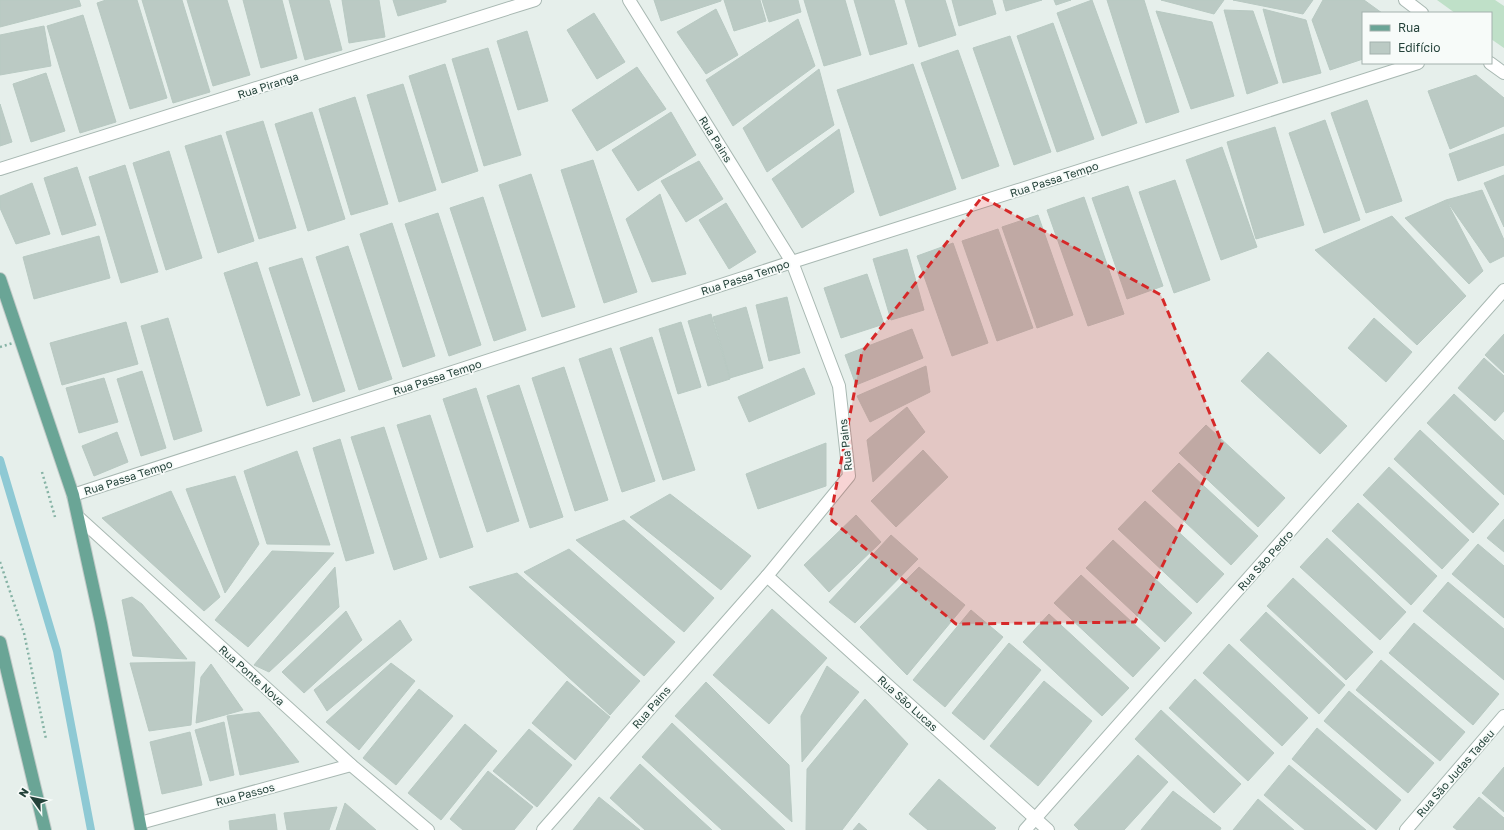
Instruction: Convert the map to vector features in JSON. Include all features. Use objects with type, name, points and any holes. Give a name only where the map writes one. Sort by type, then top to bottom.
[{"type":"main road","points":[[0,279],[73,494],[101,623],[141,826]]},
{"type":"main road","points":[[0,642],[45,830]]},
{"type":"street","name":"Rua Piranga","points":[[0,169],[535,0]]},
{"type":"street","name":"Rua Pains","points":[[542,830],[767,576],[849,476],[839,386],[792,262],[629,0]]},
{"type":"street","points":[[1405,0],[1421,12]]},
{"type":"street","name":"Rua Passa Tempo","points":[[73,494],[792,262],[1415,64]]},
{"type":"street","points":[[1491,64],[1504,73]]},
{"type":"street","name":"Rua São Pedro","points":[[1025,830],[1504,290]]},
{"type":"street","name":"Rua Ponte Nova","points":[[78,517],[351,765],[428,830]]},
{"type":"street","name":"Rua São Lucas","points":[[767,576],[1048,830]]},
{"type":"street","name":"Rua São Judas Tadeu","points":[[1406,830],[1504,716]]},
{"type":"street","name":"Rua Passos","points":[[141,826],[351,765]]},
{"type":"path","points":[[3,343],[5,350]]},
{"type":"path","points":[[0,347],[13,343]]},
{"type":"path","points":[[42,472],[58,525]]},
{"type":"highlighted area","points":[[982,197],[1161,295],[1222,443],[1135,622],[956,624],[830,519],[862,352]]},
{"type":"green space","points":[[1437,0],[1495,0],[1504,6],[1504,48],[1492,40],[1492,12],[1454,12]]},
{"type":"building","points":[[0,0],[79,0],[81,6],[0,27]]},
{"type":"building","points":[[106,0],[137,0],[167,98],[130,109],[97,3]]},
{"type":"building","points":[[142,0],[182,0],[210,92],[173,103]]},
{"type":"building","points":[[187,0],[227,0],[250,75],[213,86]]},
{"type":"building","points":[[243,0],[282,0],[297,58],[261,68]]},
{"type":"building","points":[[289,0],[329,0],[342,50],[305,60]]},
{"type":"building","points":[[342,0],[379,0],[385,37],[349,43]]},
{"type":"building","points":[[393,0],[446,0],[446,2],[398,16]]},
{"type":"building","points":[[654,0],[721,0],[721,1],[661,21]]},
{"type":"building","points":[[724,0],[760,0],[766,21],[734,31]]},
{"type":"building","points":[[762,0],[798,0],[801,12],[769,22]]},
{"type":"building","points":[[804,0],[845,0],[861,55],[824,66]]},
{"type":"building","points":[[854,0],[894,0],[907,44],[870,55]]},
{"type":"building","points":[[905,0],[945,0],[956,35],[919,47]]},
{"type":"building","points":[[952,0],[992,0],[996,14],[959,26]]},
{"type":"building","points":[[1003,0],[1042,0],[1006,11]]},
{"type":"building","points":[[1054,0],[1071,0],[1056,5]]},
{"type":"building","points":[[1092,0],[1137,123],[1102,136],[1057,13]]},
{"type":"building","points":[[1107,0],[1144,0],[1179,112],[1146,123]]},
{"type":"building","points":[[1161,0],[1224,0],[1214,14]]},
{"type":"building","points":[[1233,0],[1313,0],[1303,14]]},
{"type":"building","points":[[1323,0],[1364,0],[1381,12],[1362,12],[1362,59],[1330,70],[1312,20]]},
{"type":"building","points":[[716,9],[738,55],[706,74],[677,32]]},
{"type":"building","points":[[1263,9],[1306,20],[1321,73],[1283,83]]},
{"type":"building","points":[[1224,10],[1253,11],[1278,83],[1247,94]]},
{"type":"building","points":[[1156,11],[1212,22],[1234,96],[1191,109]]},
{"type":"building","points":[[594,13],[625,62],[597,79],[567,30]]},
{"type":"building","points":[[83,15],[116,122],[80,133],[47,26]]},
{"type":"building","points":[[798,19],[815,66],[733,126],[706,80]]},
{"type":"building","points":[[1053,23],[1094,139],[1057,152],[1017,36]]},
{"type":"building","points":[[44,26],[51,66],[0,75],[0,35]]},
{"type":"building","points":[[527,31],[548,101],[518,110],[497,41]]},
{"type":"building","points":[[1010,36],[1051,152],[1014,165],[973,48]]},
{"type":"building","points":[[488,48],[521,155],[484,166],[452,59]]},
{"type":"building","points":[[958,50],[999,166],[962,179],[921,63]]},
{"type":"building","points":[[445,64],[478,171],[442,183],[409,76]]},
{"type":"building","points":[[913,64],[956,189],[880,216],[837,90]]},
{"type":"building","points":[[637,67],[666,109],[597,151],[572,110]]},
{"type":"building","points":[[819,69],[834,125],[767,172],[743,128]]},
{"type":"building","points":[[46,73],[65,131],[31,142],[13,84]]},
{"type":"building","points":[[1476,75],[1504,98],[1504,126],[1450,149],[1428,91]]},
{"type":"building","points":[[403,84],[436,190],[399,202],[367,95]]},
{"type":"building","points":[[355,97],[388,204],[351,215],[319,109]]},
{"type":"building","points":[[1367,100],[1402,201],[1366,213],[1331,113]]},
{"type":"building","points":[[0,104],[12,142],[0,146]]},
{"type":"building","points":[[312,112],[345,219],[308,231],[275,124]]},
{"type":"building","points":[[671,112],[696,155],[638,191],[612,150]]},
{"type":"building","points":[[1325,120],[1360,220],[1324,233],[1289,133]]},
{"type":"building","points":[[263,121],[296,228],[259,239],[226,132]]},
{"type":"building","points":[[1275,127],[1304,225],[1256,239],[1227,142]]},
{"type":"building","points":[[839,129],[854,192],[802,228],[772,179]]},
{"type":"building","points":[[1504,134],[1504,165],[1458,181],[1449,154]]},
{"type":"building","points":[[221,135],[254,241],[218,253],[185,146]]},
{"type":"building","points":[[1222,147],[1257,247],[1221,260],[1186,160]]},
{"type":"building","points":[[169,151],[202,258],[166,270],[133,163]]},
{"type":"building","points":[[593,160],[637,292],[604,303],[561,170]]},
{"type":"building","points":[[699,161],[723,199],[686,222],[661,181]]},
{"type":"building","points":[[125,165],[158,272],[121,283],[89,177]]},
{"type":"building","points":[[77,167],[96,225],[62,235],[44,178]]},
{"type":"building","points":[[531,174],[575,307],[542,317],[499,185]]},
{"type":"building","points":[[1504,175],[1504,227],[1484,183]]},
{"type":"building","points":[[1175,180],[1210,280],[1174,293],[1139,192]]},
{"type":"building","points":[[32,183],[50,234],[16,244],[0,208],[0,196]]},
{"type":"building","points":[[1128,186],[1163,286],[1127,299],[1092,198]]},
{"type":"building","points":[[1482,190],[1504,240],[1504,256],[1490,263],[1446,200]]},
{"type":"building","points":[[660,194],[686,274],[652,282],[626,219]]},
{"type":"building","points":[[483,197],[526,330],[494,341],[450,208]]},
{"type":"building","points":[[1084,197],[1124,314],[1088,326],[1047,210]]},
{"type":"building","points":[[1446,200],[1483,271],[1469,284],[1405,218]]},
{"type":"building","points":[[726,203],[756,252],[729,269],[699,220]]},
{"type":"building","points":[[438,213],[481,345],[449,356],[405,224]]},
{"type":"building","points":[[1038,215],[1073,315],[1037,328],[1002,227]]},
{"type":"building","points":[[1392,216],[1466,296],[1417,345],[1315,250]]},
{"type":"building","points":[[392,223],[435,356],[403,367],[360,234]]},
{"type":"building","points":[[998,229],[1033,328],[997,341],[962,241]]},
{"type":"building","points":[[99,236],[110,278],[34,299],[23,257]]},
{"type":"building","points":[[953,243],[988,343],[952,356],[917,256]]},
{"type":"building","points":[[348,246],[392,379],[359,390],[316,257]]},
{"type":"building","points":[[907,249],[924,310],[891,320],[873,259]]},
{"type":"building","points":[[302,258],[345,391],[313,402],[269,268]]},
{"type":"building","points":[[257,262],[300,395],[267,406],[224,273]]},
{"type":"building","points":[[867,274],[884,324],[841,338],[824,288]]},
{"type":"building","points":[[787,297],[800,353],[769,361],[756,305]]},
{"type":"building","points":[[746,307],[763,368],[730,378],[713,317]]},
{"type":"building","points":[[711,314],[730,379],[708,386],[688,321]]},
{"type":"building","points":[[168,318],[202,431],[174,440],[141,326]]},
{"type":"building","points":[[1374,318],[1412,352],[1386,382],[1348,348]]},
{"type":"building","points":[[126,322],[138,364],[62,385],[50,343]]},
{"type":"building","points":[[681,322],[701,387],[678,394],[659,329]]},
{"type":"building","points":[[912,329],[923,358],[856,385],[845,355]]},
{"type":"building","points":[[1504,334],[1504,373],[1485,355]]},
{"type":"building","points":[[652,337],[695,470],[663,480],[620,348]]},
{"type":"building","points":[[611,348],[655,481],[622,492],[579,359]]},
{"type":"building","points":[[1268,352],[1347,426],[1320,454],[1241,381]]},
{"type":"building","points":[[1484,358],[1504,376],[1504,411],[1495,421],[1458,388]]},
{"type":"building","points":[[926,366],[930,392],[870,422],[857,396]]},
{"type":"building","points":[[564,367],[608,500],[575,511],[532,378]]},
{"type":"building","points":[[804,368],[815,394],[749,422],[738,397]]},
{"type":"building","points":[[142,371],[166,448],[141,456],[117,379]]},
{"type":"building","points":[[104,378],[118,422],[79,433],[66,388]]},
{"type":"building","points":[[519,385],[563,517],[530,528],[487,396]]},
{"type":"building","points":[[476,388],[519,521],[487,532],[443,399]]},
{"type":"building","points":[[1454,394],[1504,441],[1504,495],[1427,423]]},
{"type":"building","points":[[907,407],[925,432],[873,482],[867,440]]},
{"type":"building","points":[[430,415],[473,547],[440,558],[397,425]]},
{"type":"building","points":[[1206,425],[1285,498],[1258,527],[1179,453]]},
{"type":"building","points":[[384,427],[427,559],[394,570],[351,437]]},
{"type":"building","points":[[1420,430],[1499,504],[1473,533],[1394,459]]},
{"type":"building","points":[[117,432],[128,462],[94,476],[82,446]]},
{"type":"building","points":[[340,439],[374,553],[346,561],[313,448]]},
{"type":"building","points":[[826,443],[826,486],[758,509],[746,474]]},
{"type":"building","points":[[923,450],[948,477],[896,527],[871,501]]},
{"type":"building","points":[[297,451],[330,545],[267,544],[244,471]]},
{"type":"building","points":[[1179,463],[1258,536],[1231,565],[1152,491]]},
{"type":"building","points":[[1389,467],[1469,540],[1442,569],[1363,495]]},
{"type":"building","points":[[235,476],[259,544],[225,593],[186,489]]},
{"type":"building","points":[[171,491],[220,597],[204,611],[102,518]]},
{"type":"building","points":[[670,494],[751,556],[721,590],[630,517]]},
{"type":"building","points":[[1145,501],[1224,574],[1197,603],[1118,529]]},
{"type":"building","points":[[1358,503],[1437,576],[1411,605],[1332,531]]},
{"type":"building","points":[[856,515],[881,542],[829,592],[804,565]]},
{"type":"building","points":[[1504,519],[1504,552],[1487,538]]},
{"type":"building","points":[[624,520],[714,598],[684,632],[576,540]]},
{"type":"building","points":[[891,535],[918,559],[855,623],[829,602]]},
{"type":"building","points":[[1327,538],[1406,612],[1380,640],[1300,567]]},
{"type":"building","points":[[1113,540],[1192,613],[1165,642],[1086,568]]},
{"type":"building","points":[[1478,544],[1504,566],[1504,618],[1452,574]]},
{"type":"building","points":[[569,549],[675,642],[644,676],[524,572]]},
{"type":"building","points":[[272,551],[334,553],[248,647],[215,620]]},
{"type":"building","points":[[335,567],[339,607],[269,672],[254,665]]},
{"type":"building","points":[[919,567],[965,605],[907,675],[860,627]]},
{"type":"building","points":[[517,573],[640,681],[610,715],[469,587]]},
{"type":"building","points":[[1081,575],[1160,648],[1133,677],[1054,603]]},
{"type":"building","points":[[1293,578],[1373,652],[1346,680],[1267,606]]},
{"type":"building","points":[[1448,582],[1504,629],[1504,680],[1423,611]]},
{"type":"building","points":[[132,597],[142,604],[187,659],[133,656],[122,600]]},
{"type":"building","points":[[772,609],[827,658],[769,724],[713,675]]},
{"type":"building","points":[[971,610],[1003,637],[945,707],[913,680]]},
{"type":"building","points":[[346,611],[362,640],[304,693],[282,672]]},
{"type":"building","points":[[1266,612],[1345,685],[1319,714],[1240,640]]},
{"type":"building","points":[[1049,614],[1129,688],[1102,716],[1023,642]]},
{"type":"building","points":[[400,620],[412,640],[327,711],[314,690]]},
{"type":"building","points":[[1414,623],[1499,694],[1473,725],[1389,653]]},
{"type":"building","points":[[1009,643],[1041,670],[984,740],[952,713]]},
{"type":"building","points":[[1229,644],[1308,718],[1282,746],[1203,673]]},
{"type":"building","points":[[1381,660],[1465,732],[1440,761],[1356,690]]},
{"type":"building","points":[[195,662],[191,725],[149,731],[130,663]]},
{"type":"building","points":[[391,663],[415,681],[359,750],[326,722]]},
{"type":"building","points":[[211,664],[243,710],[196,723],[201,677]]},
{"type":"building","points":[[827,666],[859,692],[802,762],[801,716]]},
{"type":"building","points":[[1195,679],[1274,753],[1248,781],[1169,708]]},
{"type":"building","points":[[567,681],[610,717],[575,760],[532,723]]},
{"type":"building","points":[[1044,681],[1092,721],[1038,786],[990,746]]},
{"type":"building","points":[[706,682],[789,765],[792,822],[675,716]]},
{"type":"building","points":[[419,689],[453,716],[396,785],[363,758]]},
{"type":"building","points":[[1349,691],[1434,763],[1408,793],[1324,721]]},
{"type":"building","points":[[865,699],[908,744],[842,830],[806,830],[807,769]]},
{"type":"building","points":[[1161,710],[1241,784],[1214,813],[1135,739]]},
{"type":"building","points":[[259,712],[299,762],[240,775],[227,716]]},
{"type":"building","points":[[224,722],[234,775],[210,781],[195,730]]},
{"type":"building","points":[[672,723],[785,830],[722,830],[642,757]]},
{"type":"building","points":[[465,724],[497,751],[441,820],[408,793]]},
{"type":"building","points":[[1317,728],[1401,800],[1376,830],[1292,759]]},
{"type":"building","points":[[529,729],[572,765],[537,807],[493,771]]},
{"type":"building","points":[[190,732],[202,785],[162,794],[150,742]]},
{"type":"building","points":[[1138,755],[1168,782],[1124,830],[1079,830],[1074,825]]},
{"type":"building","points":[[640,764],[712,830],[645,830],[610,798]]},
{"type":"building","points":[[1289,765],[1366,830],[1305,830],[1264,795]]},
{"type":"building","points":[[1504,767],[1504,812],[1482,793]]},
{"type":"building","points":[[488,771],[533,807],[514,830],[463,830],[450,819]]},
{"type":"building","points":[[939,779],[996,828],[994,830],[928,830],[909,814]]},
{"type":"building","points":[[1173,791],[1221,828],[1220,830],[1141,830]]},
{"type":"building","points":[[599,797],[640,830],[573,830]]},
{"type":"building","points":[[1479,797],[1504,818],[1504,830],[1457,830],[1453,827]]},
{"type":"building","points":[[1258,799],[1294,830],[1233,830]]},
{"type":"building","points":[[345,803],[376,830],[336,830]]},
{"type":"building","points":[[337,807],[329,830],[287,830],[284,813]]},
{"type":"building","points":[[275,814],[277,830],[230,830],[229,821]]},
{"type":"building","points":[[859,823],[867,830],[853,830]]},
{"type":"waterway","points":[[0,460],[57,651],[91,830]]}]
